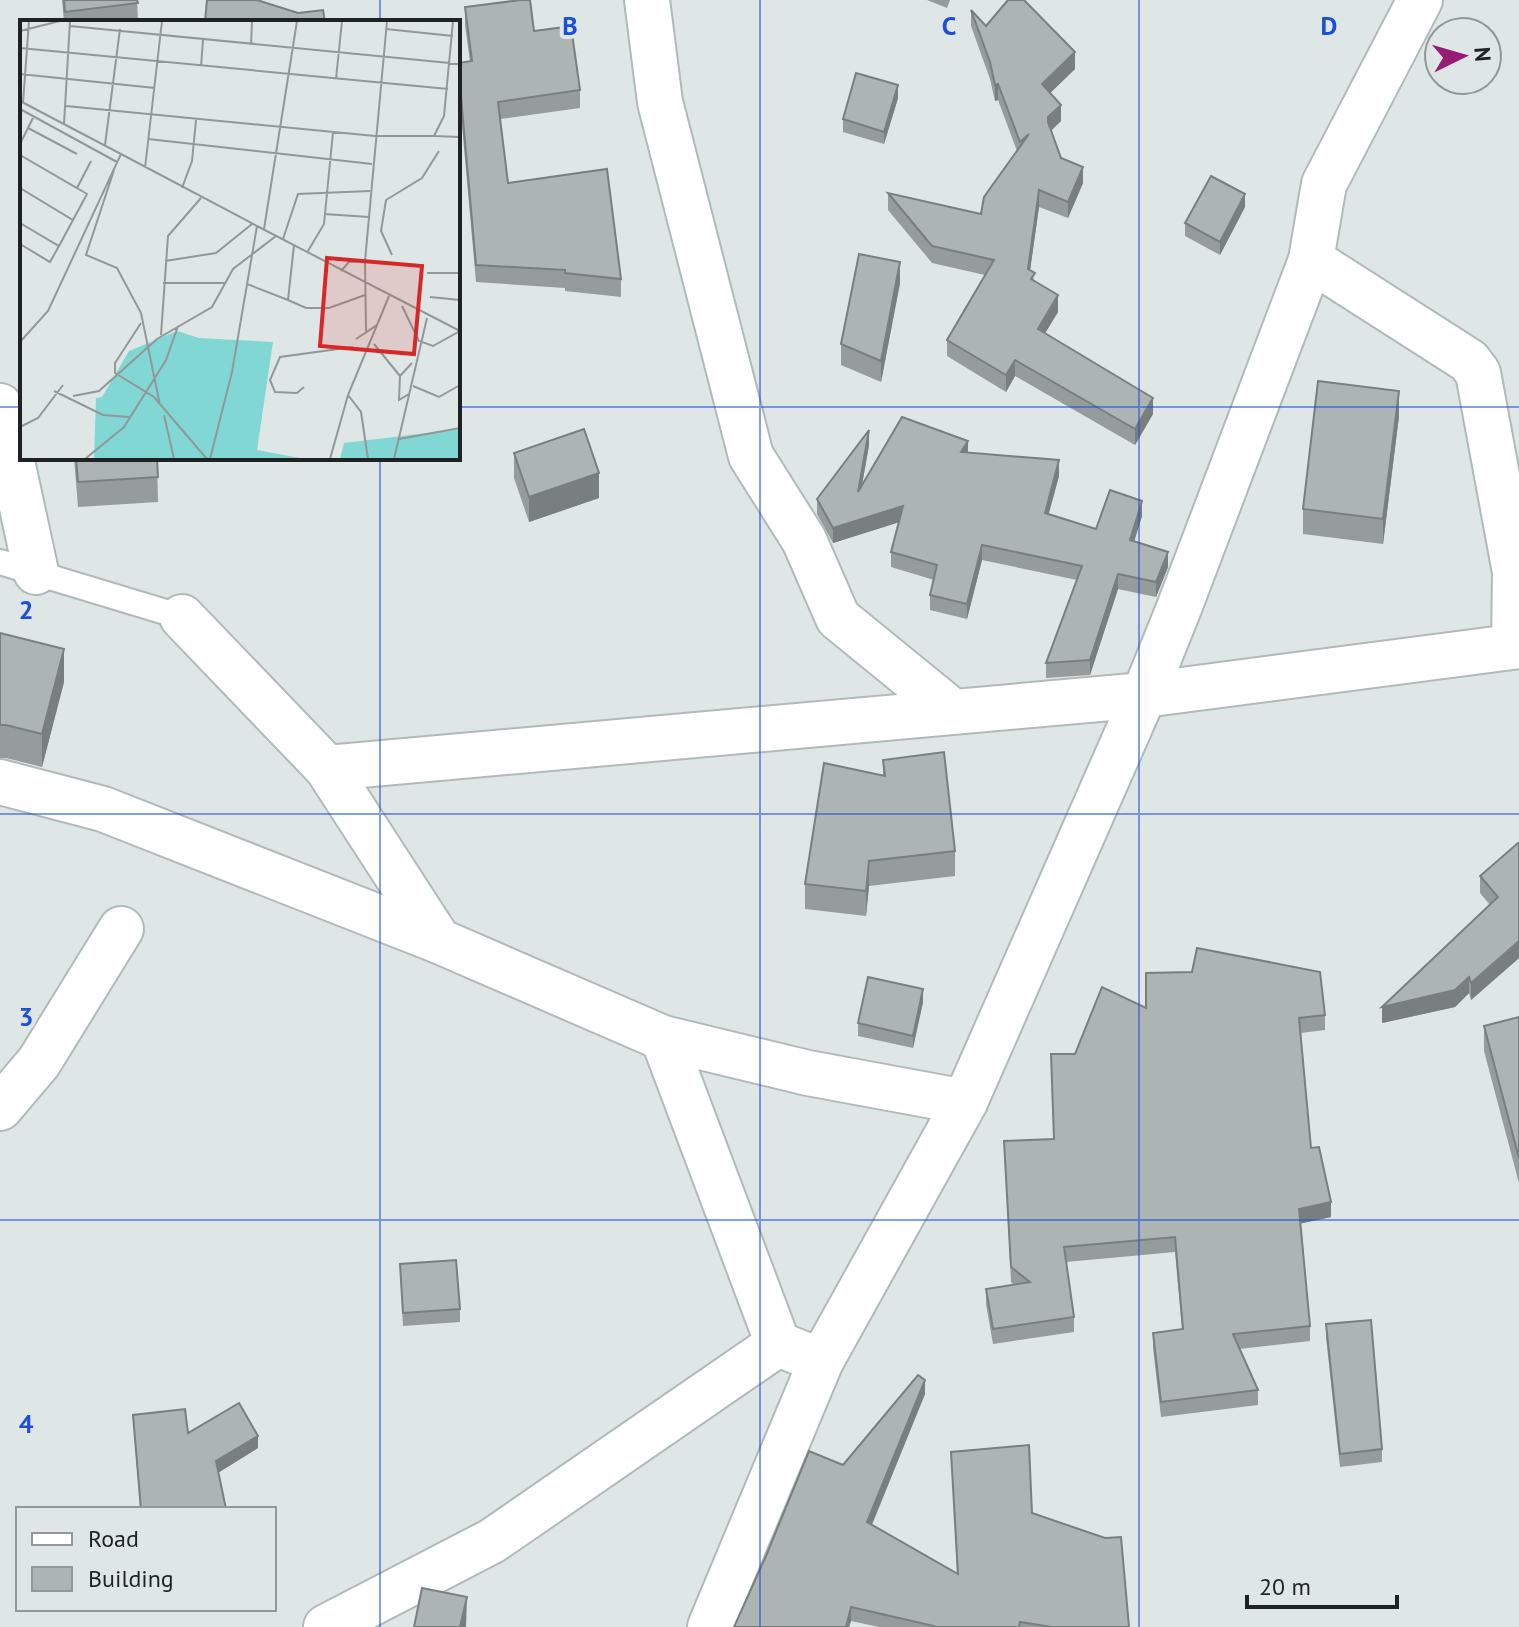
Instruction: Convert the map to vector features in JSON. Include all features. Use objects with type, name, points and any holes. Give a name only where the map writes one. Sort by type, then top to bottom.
[{"type":"street","points":[[647,0],[660,102],[751,456],[804,540],[838,618],[952,711]]},
{"type":"street","points":[[710,1627],[821,1361],[965,1102],[1144,695],[1311,260],[1324,184],[1420,0]]},
{"type":"street","points":[[327,768],[1144,695],[1517,646],[1515,572],[1478,373],[1469,361],[1311,260]]},
{"type":"street","points":[[0,406],[18,567]]},
{"type":"street","points":[[182,617],[327,768],[439,941]]},
{"type":"street","points":[[0,782],[103,809],[439,941],[663,1038],[808,1073],[965,1102]]},
{"type":"street","points":[[0,1108],[39,1062],[121,929]]},
{"type":"street","points":[[663,1038],[778,1344],[821,1361]]},
{"type":"street","points":[[326,1627],[492,1541],[778,1344]]},
{"type":"lane","points":[[18,567],[182,617]]},
{"type":"building","points":[[64,0],[137,0],[138,3],[65,12]]},
{"type":"building","points":[[207,0],[257,0],[298,13],[323,10],[325,20],[205,20]]},
{"type":"building","points":[[530,0],[534,31],[571,26],[580,90],[498,102],[508,183],[607,169],[621,279],[565,273],[565,270],[476,265],[460,85],[460,63],[472,61],[465,7]]},
{"type":"building","points":[[1008,0],[1024,0],[1075,52],[1042,84],[1061,105],[1048,117],[1048,122],[1061,158],[1083,167],[1068,202],[1039,190],[1028,269],[1035,273],[1031,279],[1058,295],[1038,329],[1153,398],[1135,429],[1015,360],[1006,375],[947,340],[994,260],[932,246],[888,193],[981,214],[984,197],[1029,134],[1020,142],[998,84],[995,85],[971,10],[986,26]]},
{"type":"building","points":[[856,73],[898,85],[884,132],[843,119]]},
{"type":"building","points":[[1211,176],[1245,194],[1220,242],[1185,223]]},
{"type":"building","points":[[859,254],[900,262],[881,361],[841,344]]},
{"type":"building","points":[[1318,381],[1399,391],[1383,519],[1303,509]]},
{"type":"building","points":[[902,417],[968,441],[961,452],[1059,460],[1045,513],[1096,529],[1110,490],[1142,501],[1130,540],[1168,552],[1156,582],[1118,574],[1090,660],[1046,663],[1082,566],[982,545],[967,604],[930,595],[937,565],[891,552],[903,506],[833,528],[817,499],[869,430],[858,492]]},
{"type":"building","points":[[584,429],[599,473],[529,497],[514,453]]},
{"type":"building","points":[[76,460],[157,460],[158,477],[78,482]]},
{"type":"building","points":[[0,633],[64,649],[42,734],[0,725]]},
{"type":"building","points":[[944,752],[955,851],[869,861],[866,891],[805,884],[824,763],[885,776],[883,760]]},
{"type":"building","points":[[1518,843],[1519,941],[1471,983],[1469,977],[1455,990],[1382,1007],[1498,897],[1480,876]]},
{"type":"building","points":[[1197,948],[1320,972],[1325,1015],[1299,1018],[1311,1148],[1319,1147],[1331,1202],[1299,1209],[1310,1326],[1233,1334],[1258,1390],[1161,1402],[1153,1333],[1183,1329],[1175,1237],[1064,1247],[1074,1317],[993,1329],[986,1289],[1030,1282],[1011,1267],[1004,1141],[1054,1139],[1051,1054],[1075,1054],[1102,987],[1146,1008],[1146,973],[1192,972]]},
{"type":"building","points":[[868,977],[923,989],[913,1036],[858,1023]]},
{"type":"building","points":[[1519,1017],[1519,1158],[1484,1026]]},
{"type":"building","points":[[456,1260],[460,1309],[403,1313],[400,1264]]},
{"type":"building","points":[[1371,1320],[1382,1449],[1340,1454],[1326,1324]]},
{"type":"building","points":[[918,1375],[925,1380],[867,1522],[958,1574],[951,1452],[1029,1445],[1032,1513],[1105,1538],[1121,1537],[1129,1627],[1052,1627],[1020,1622],[1019,1627],[933,1627],[851,1607],[846,1627],[734,1627],[809,1451],[843,1465]]},
{"type":"building","points":[[239,1403],[258,1436],[216,1461],[226,1507],[141,1507],[133,1415],[185,1409],[188,1433]]},
{"type":"building","points":[[422,1588],[467,1597],[460,1627],[414,1627]]}]
